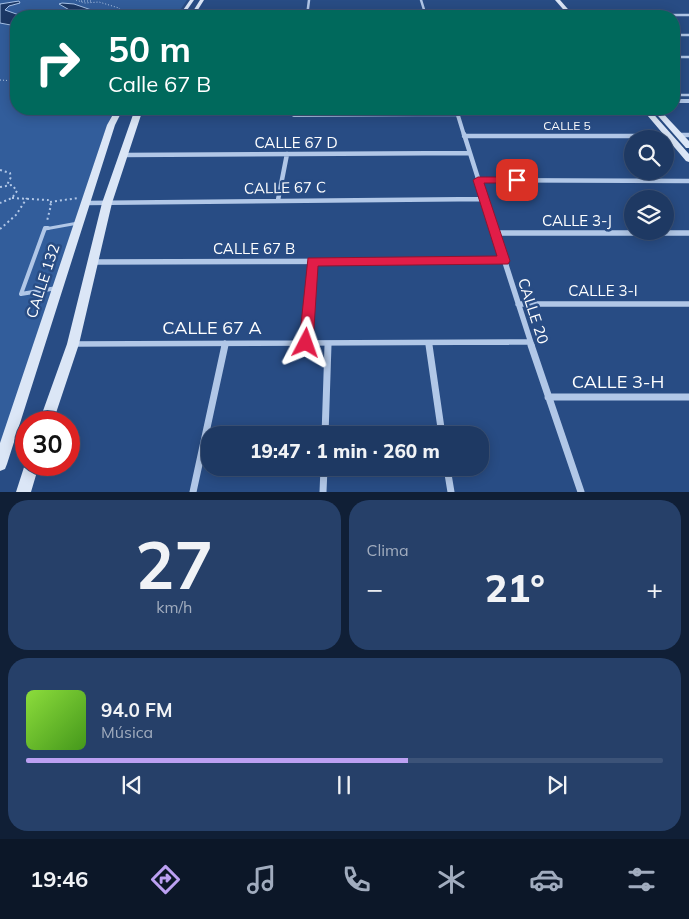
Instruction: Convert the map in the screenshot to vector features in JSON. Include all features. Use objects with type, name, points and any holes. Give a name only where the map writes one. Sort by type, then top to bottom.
[{"type":"street","points":[[551,0],[560,10]]},
{"type":"street","points":[[558,0],[567,10]]},
{"type":"street","name":"CALLE 132","points":[[0,464],[116,115]]},
{"type":"street","points":[[50,411],[73,344],[107,203],[137,115]]},
{"type":"street","name":"CALLE 20","points":[[457,115],[548,397],[581,492]]},
{"type":"street","points":[[650,115],[664,130]]},
{"type":"street","points":[[661,115],[689,146]]},
{"type":"street","points":[[679,135],[689,135]]},
{"type":"street","name":"CALLE 5","points":[[464,136],[624,136]]},
{"type":"street","points":[[674,142],[689,159]]},
{"type":"street","points":[[278,200],[287,154]]},
{"type":"street","name":"CALLE 67 D","points":[[122,156],[470,154]]},
{"type":"street","points":[[478,180],[689,181]]},
{"type":"street","name":"CALLE 67 C","points":[[87,200],[107,203],[485,199]]},
{"type":"street","name":"CALLE 3-J","points":[[495,234],[689,233]]},
{"type":"street","name":"CALLE 67 B","points":[[94,262],[504,261]]},
{"type":"street","points":[[306,343],[312,262]]},
{"type":"street","name":"CALLE 3-I","points":[[518,304],[689,304]]},
{"type":"street","name":"CALLE 67 A","points":[[73,344],[530,342]]},
{"type":"street","points":[[193,492],[225,343]]},
{"type":"street","points":[[325,426],[328,343]]},
{"type":"street","points":[[429,343],[441,426]]},
{"type":"street","name":"CALLE 3-H","points":[[548,397],[689,397]]},
{"type":"street","points":[[23,492],[28,476]]},
{"type":"street","points":[[323,492],[324,476]]},
{"type":"street","points":[[448,476],[451,492]]},
{"type":"lane","points":[[59,288],[21,294],[45,228],[80,222]]},
{"type":"path","points":[[76,0],[84,3],[96,2],[119,8],[120,10]]},
{"type":"path","points":[[0,170],[10,173],[11,177],[8,185]]},
{"type":"path","points":[[0,187],[8,185],[17,189],[12,198]]},
{"type":"path","points":[[0,203],[12,198],[27,198],[50,202],[87,200]]},
{"type":"path","points":[[0,229],[16,215],[27,198]]},
{"type":"path","points":[[45,228],[50,202]]},
{"type":"shaded area","points":[[0,0],[187,0],[180,10],[10,10],[10,115],[112,115],[0,447]]},
{"type":"shaded area","points":[[19,1],[20,3],[9,6],[5,10],[10,12],[10,25],[0,23],[0,4]]},
{"type":"shaded area","points":[[59,4],[74,4],[91,10],[70,10]]},
{"type":"route","points":[[306,343],[312,262],[504,261],[478,180],[517,180]]}]
